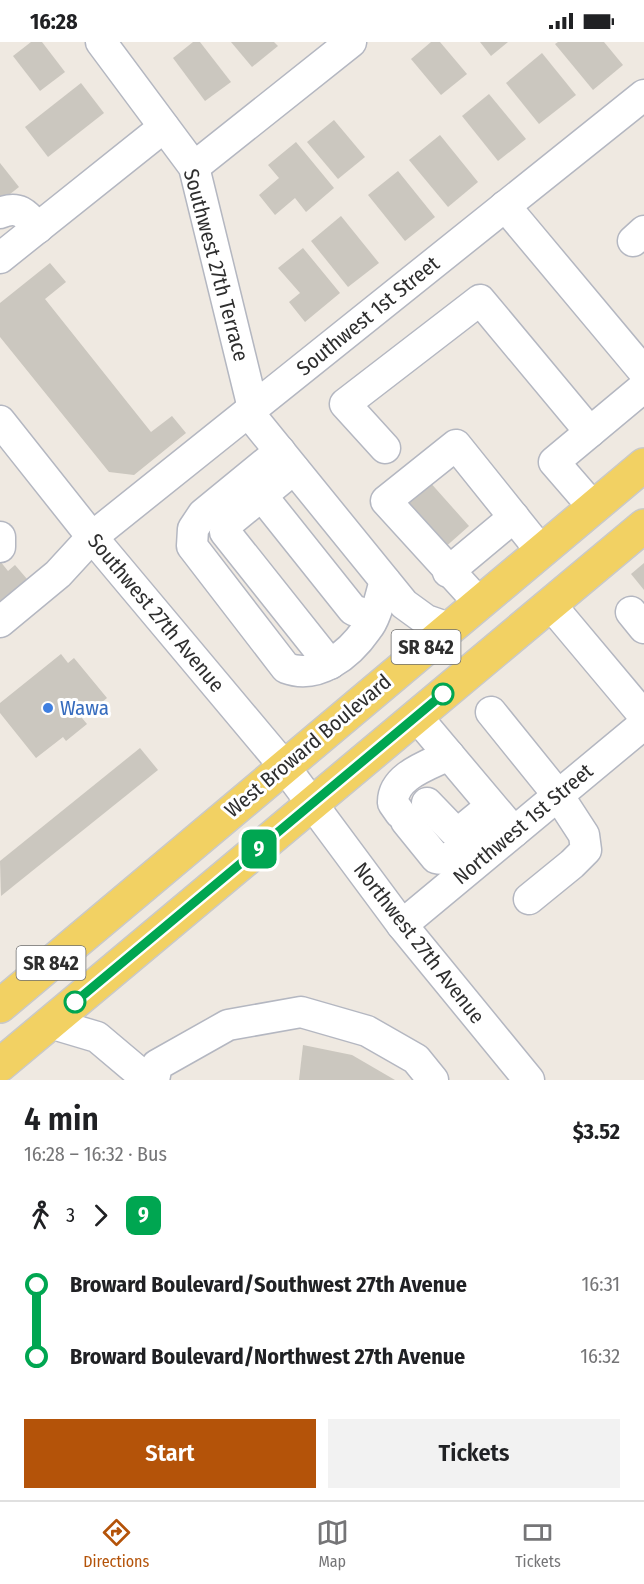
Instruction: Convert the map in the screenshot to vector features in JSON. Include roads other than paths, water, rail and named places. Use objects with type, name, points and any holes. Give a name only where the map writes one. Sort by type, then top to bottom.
[{"type":"main road","name":"West Broward Boulevard","points":[[0,1006],[644,465]]},
{"type":"main road","name":"SR 842","points":[[0,1065],[644,526]]},
{"type":"street","name":"Southwest 27th Terrace","points":[[101,42],[194,167],[251,410]]},
{"type":"street","points":[[194,167],[351,42]]},
{"type":"street","name":"Southwest 1st Street","points":[[0,622],[58,574],[92,537],[644,95]]},
{"type":"street","points":[[0,258],[164,127]]},
{"type":"street","points":[[504,206],[644,372]]},
{"type":"street","points":[[0,213],[10,209],[20,210],[38,228]]},
{"type":"street","points":[[385,448],[345,404],[480,300],[591,432]]},
{"type":"street","points":[[593,507],[554,462],[644,387]]},
{"type":"street","points":[[251,410],[287,460],[404,604],[426,620],[449,628]]},
{"type":"street","name":"Southwest 27th Avenue","points":[[0,421],[92,537],[284,766],[311,805]]},
{"type":"street","points":[[479,603],[448,572],[386,501],[456,445],[541,551]]},
{"type":"street","points":[[287,460],[262,496],[226,524],[225,531],[330,664]]},
{"type":"street","points":[[287,460],[203,514],[193,529],[192,546],[286,668],[300,673],[320,670],[350,649],[369,628],[386,582]]},
{"type":"street","points":[[262,496],[353,610],[373,617]]},
{"type":"street","points":[[448,572],[514,517]]},
{"type":"street","points":[[0,537],[0,547]]},
{"type":"street","points":[[550,604],[644,716]]},
{"type":"street","points":[[491,712],[558,795],[584,835],[586,850],[529,899]]},
{"type":"street","points":[[417,717],[449,755],[502,818],[452,857],[441,859],[436,858],[413,802],[449,755]]},
{"type":"street","name":"Northwest 1st Street","points":[[402,925],[502,818],[558,795],[644,724]]},
{"type":"street","name":"Northwest 27th Avenue","points":[[311,805],[402,925],[529,1080]]},
{"type":"street","points":[[154,1080],[157,1065],[228,1025],[301,1012],[367,1031],[416,1059],[433,1080]]},
{"type":"street","points":[[50,1023],[97,1037],[148,1080]]},
{"type":"place","name":"Wawa","points":[[48,708]]}]
